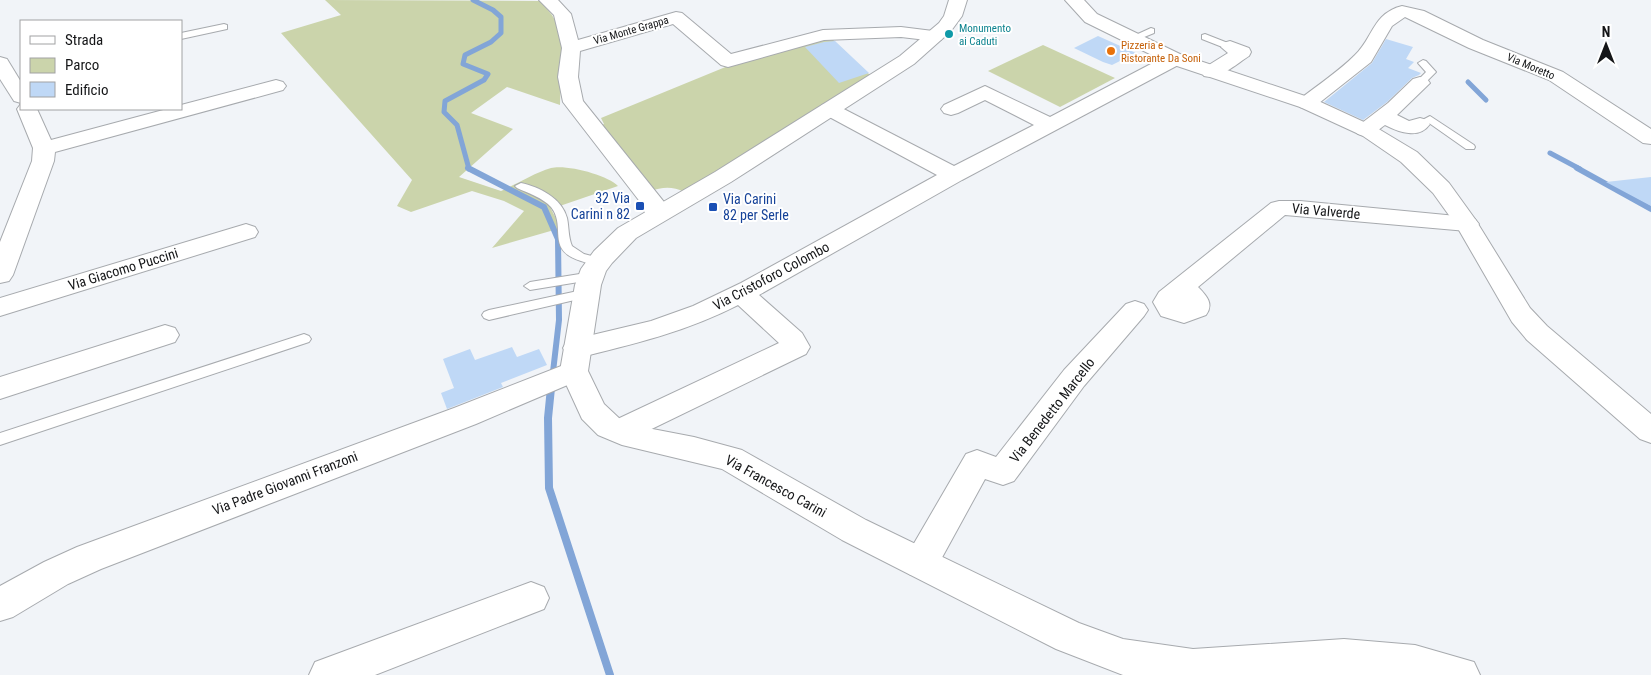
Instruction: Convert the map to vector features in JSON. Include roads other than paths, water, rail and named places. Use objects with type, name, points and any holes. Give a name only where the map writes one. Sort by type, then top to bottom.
[{"type":"street","points":[[548,0],[562,14],[571,48],[568,77],[574,102],[652,202],[656,216]]},
{"type":"street","points":[[572,365],[585,281],[627,233],[723,177],[907,60],[945,28],[953,16],[958,0]]},
{"type":"street","points":[[1074,0],[1091,18],[1141,35],[1175,59],[1211,72],[1374,123],[1408,128],[1420,124]]},
{"type":"street","points":[[1307,103],[1364,58],[1385,22],[1409,7]]},
{"type":"street","name":"Via Moretto","points":[[1409,7],[1476,44],[1556,76],[1651,138]]},
{"type":"street","name":"Via Monte Grappa","points":[[571,48],[676,17],[728,61],[823,35],[884,32]]},
{"type":"street","points":[[884,32],[935,36]]},
{"type":"street","points":[[884,32],[893,39],[907,60]]},
{"type":"street","points":[[1211,72],[1242,52],[1230,47]]},
{"type":"street","name":"Via Cristoforo Colombo","points":[[572,365],[741,294],[954,175],[1175,59]]},
{"type":"street","points":[[0,63],[19,88]]},
{"type":"street","points":[[1374,123],[1422,73]]},
{"type":"street","points":[[44,148],[276,86]]},
{"type":"street","points":[[951,109],[985,92],[1050,125]]},
{"type":"street","points":[[829,109],[954,175]]},
{"type":"street","points":[[0,276],[43,161],[44,148],[27,110]]},
{"type":"street","points":[[1374,123],[1441,188],[1467,224],[1521,315],[1537,333],[1651,431]]},
{"type":"street","name":"Via Valverde","points":[[1183,287],[1279,208],[1300,208],[1467,224]]},
{"type":"street","name":"Via Giacomo Puccini","points":[[0,306],[246,232]]},
{"type":"street","points":[[620,431],[796,347],[792,340],[741,294]]},
{"type":"street","name":"Via Benedetto Marcello","points":[[921,563],[977,463],[1003,472],[1074,378],[1135,310]]},
{"type":"street","points":[[0,388],[165,335]]},
{"type":"street","name":"Via Padre Giovanni Franzoni","points":[[0,604],[56,573],[89,558],[534,388],[572,365]]},
{"type":"street","name":"Via Francesco Carini","points":[[572,365],[593,411],[609,427],[633,437],[694,449],[731,459],[854,530],[1069,637],[1123,657],[1193,667],[1344,657],[1412,669],[1461,675]]},
{"type":"street","points":[[328,675],[531,598]]},
{"type":"lane","points":[[182,36],[224,27]]},
{"type":"lane","points":[[1206,37],[1230,47]]},
{"type":"lane","points":[[1420,124],[1430,120],[1470,147]]},
{"type":"lane","points":[[521,186],[549,200],[558,209],[564,226],[565,244],[573,254],[585,281]]},
{"type":"lane","points":[[530,286],[585,281]]},
{"type":"lane","points":[[489,315],[549,301],[585,281]]},
{"type":"lane","points":[[0,439],[304,339]]},
{"type":"waterway","points":[[469,168],[457,125],[444,112],[445,101],[484,80],[488,74],[463,64],[465,55],[491,42],[501,33],[501,17],[493,10],[473,0]]},
{"type":"waterway","points":[[1468,82],[1486,100]]},
{"type":"waterway","points":[[1550,153],[1580,169]]},
{"type":"waterway","points":[[469,168],[544,207],[558,239],[559,320],[551,389]]},
{"type":"waterway","points":[[1577,168],[1651,209]]},
{"type":"waterway","points":[[551,388],[548,418],[549,488],[610,675]]},
{"type":"place","name":"Monumento ai Caduti","points":[[949,34]]},
{"type":"place","name":"Pizzeria e Ristorante Da Soni","points":[[1111,51]]},
{"type":"place","name":"32 Via Carini n 82","points":[[640,206]]},
{"type":"place","name":"Via Carini 82 per Serle","points":[[713,207]]}]
